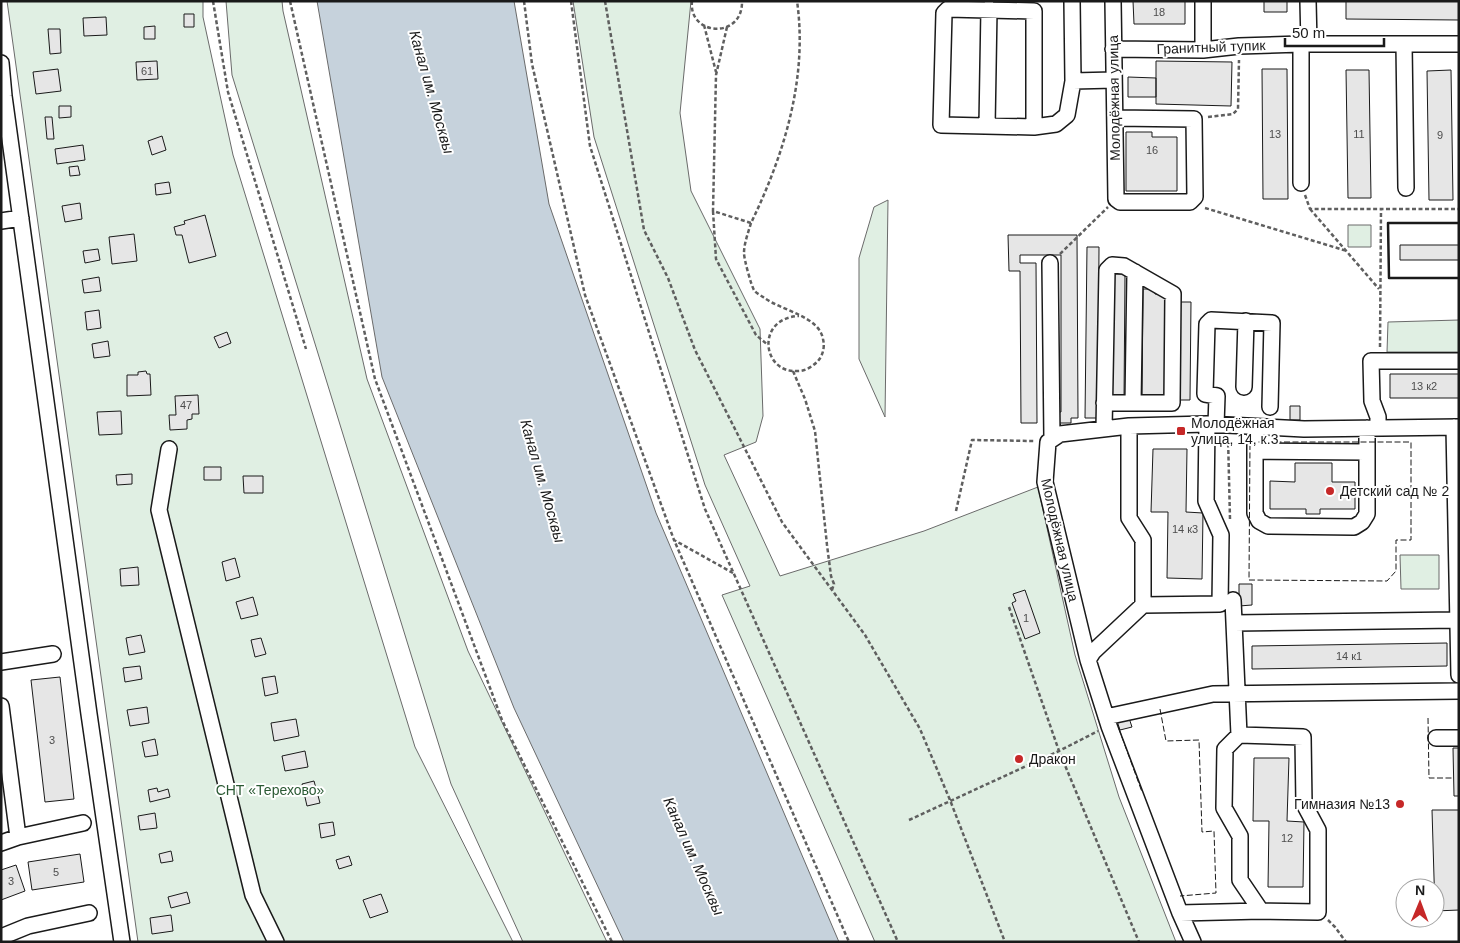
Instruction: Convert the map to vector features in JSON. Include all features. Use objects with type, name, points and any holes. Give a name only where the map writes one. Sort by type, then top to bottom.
[{"type":"street","points":[[1034,127],[1034,11],[948,9],[944,13],[940,121],[942,125],[1034,127],[1056,124],[1067,115],[1072,80],[1072,1]]},
{"type":"street","name":"Молодёжная улица","points":[[1113,1],[1115,197]]},
{"type":"street","points":[[1203,1],[1203,50]]},
{"type":"street","points":[[1301,184],[1308,1]]},
{"type":"street","points":[[987,126],[989,10]]},
{"type":"street","name":"Гранитный тупик","points":[[1113,49],[1203,50],[1239,46],[1305,44],[1459,44]]},
{"type":"street","points":[[1404,44],[1406,188]]},
{"type":"street","points":[[1,63],[88,714],[122,942]]},
{"type":"street","points":[[1072,80],[1114,80]]},
{"type":"street","points":[[1115,118],[1194,119],[1195,197],[1190,202],[1120,202],[1115,197]]},
{"type":"street","points":[[1,221],[21,218]]},
{"type":"street","name":"Молодёжная улица","points":[[1050,264],[1050,440],[1044,482],[1105,722],[1192,942]]},
{"type":"street","points":[[1104,403],[1172,403],[1173,294],[1124,266],[1112,265],[1107,270],[1104,403],[1104,429]]},
{"type":"street","points":[[1133,403],[1135,272]]},
{"type":"street","points":[[1088,660],[1093,652],[1143,605],[1220,604],[1221,535],[1206,501],[1217,425],[1216,396],[1205,394],[1207,324],[1211,320],[1269,322],[1273,326],[1270,407]]},
{"type":"street","points":[[1244,387],[1246,321]]},
{"type":"street","points":[[1255,427],[1255,513],[1259,521],[1268,526],[1354,527],[1362,522],[1367,514],[1367,452],[1373,428],[1378,418],[1372,401],[1371,361],[1459,361]]},
{"type":"street","points":[[1050,440],[1060,434],[1129,426],[1456,427],[1459,675]]},
{"type":"street","points":[[1129,426],[1129,518],[1143,540],[1143,605]]},
{"type":"street","points":[[169,449],[159,510],[254,895],[276,942]]},
{"type":"street","points":[[1255,451],[1367,452]]},
{"type":"street","points":[[1233,600],[1239,734],[1225,749],[1224,808],[1240,836],[1240,880],[1261,910]]},
{"type":"street","points":[[1234,623],[1457,620]]},
{"type":"street","points":[[1,662],[53,654]]},
{"type":"street","points":[[1105,722],[1213,694],[1238,692],[1459,691]]},
{"type":"street","points":[[1,706],[4,751],[18,837]]},
{"type":"street","points":[[1180,913],[1261,910],[1318,912],[1318,830],[1304,804],[1304,737],[1239,734]]},
{"type":"street","points":[[1436,738],[1459,738]]},
{"type":"street","points":[[1,843],[18,837],[83,824]]},
{"type":"street","points":[[1,937],[28,926],[89,913]]},
{"type":"path","points":[[213,1],[228,92],[306,349]]},
{"type":"path","points":[[290,1],[376,379],[502,720],[612,942]]},
{"type":"path","points":[[524,1],[532,64],[586,295],[674,540],[849,942]]},
{"type":"path","points":[[571,1],[590,146],[705,509],[898,942]]},
{"type":"path","points":[[606,1],[644,230],[668,278],[695,350],[782,522],[865,634],[920,729],[950,800],[1005,942]]},
{"type":"path","points":[[692,1],[693,13],[704,26],[711,29],[727,27],[734,23],[739,16],[742,1]]},
{"type":"path","points":[[797,1],[800,50],[794,105],[767,185],[751,223],[744,254],[754,291],[772,304],[809,319],[822,332],[824,342],[820,358],[806,370],[793,371],[781,367],[774,361],[768,345],[774,327],[781,320],[799,316]]},
{"type":"path","points":[[704,26],[716,74]]},
{"type":"path","points":[[727,27],[716,74],[713,211],[716,259],[756,335],[768,345]]},
{"type":"path","points":[[1194,119],[1236,112],[1238,110],[1239,46]]},
{"type":"path","points":[[1301,184],[1310,209],[1380,290]]},
{"type":"path","points":[[1050,264],[1115,197]]},
{"type":"path","points":[[1190,202],[1212,211],[1346,251]]},
{"type":"path","points":[[1310,209],[1459,210]]},
{"type":"path","points":[[1380,333],[1381,209]]},
{"type":"path","points":[[713,211],[751,223]]},
{"type":"path","points":[[793,371],[805,399],[815,431],[827,545],[831,576],[834,584],[832,590]]},
{"type":"path","points":[[1217,425],[1230,523]]},
{"type":"path","points":[[956,511],[972,440],[1050,440]]},
{"type":"path","points":[[674,540],[733,573]]},
{"type":"path","points":[[1009,606],[1059,751],[1139,942]]},
{"type":"path","points":[[909,820],[1059,751],[1105,722]]},
{"type":"path","points":[[1318,912],[1335,927],[1346,942]]},
{"type":"green space","name":"СНТ «Терехово»","points":[[7,1],[203,1],[203,17],[233,155],[415,747],[513,942],[138,942]]},
{"type":"green space","points":[[226,1],[282,1],[367,379],[468,651],[607,942],[523,942],[451,784],[232,75]]},
{"type":"green space","points":[[573,1],[691,1],[680,113],[691,191],[760,329],[763,416],[756,442],[724,455],[780,576],[924,531],[1038,487],[1075,655],[1119,797],[1176,942],[875,942],[722,595],[750,586],[705,485],[594,137]]},
{"type":"green space","points":[[888,200],[885,417],[859,359],[859,258],[874,207]]},
{"type":"green space","points":[[1348,225],[1371,225],[1371,247],[1348,247]]},
{"type":"green space","points":[[1459,320],[1459,352],[1387,352],[1388,322]]},
{"type":"green space","points":[[1400,555],[1439,555],[1439,589],[1401,589]]},
{"type":"water","name":"Канал им. Москвы","points":[[317,1],[514,1],[549,204],[656,513],[839,942],[624,942],[514,708],[382,377]]},
{"type":"building","points":[[1133,1],[1185,1],[1185,24],[1134,24]]},
{"type":"building","points":[[1264,1],[1287,1],[1287,12],[1264,12]]},
{"type":"building","points":[[1346,1],[1459,1],[1459,20],[1346,19]]},
{"type":"building","points":[[184,14],[194,14],[194,27],[184,27]]},
{"type":"building","points":[[106,17],[107,35],[84,36],[83,18]]},
{"type":"building","points":[[155,26],[155,39],[144,39],[144,27]]},
{"type":"building","points":[[48,29],[60,29],[61,53],[50,54]]},
{"type":"building","points":[[157,61],[158,79],[137,80],[136,62]]},
{"type":"building","points":[[1156,61],[1232,62],[1231,106],[1156,104]]},
{"type":"building","points":[[58,69],[61,91],[36,94],[33,72]]},
{"type":"building","points":[[1262,69],[1287,69],[1288,199],[1263,199]]},
{"type":"building","points":[[1346,70],[1369,70],[1371,198],[1348,198]]},
{"type":"building","points":[[1451,70],[1453,200],[1429,200],[1427,71]]},
{"type":"building","points":[[1128,77],[1156,78],[1156,97],[1128,97]]},
{"type":"building","points":[[59,106],[71,106],[71,117],[59,118]]},
{"type":"building","points":[[45,117],[52,117],[54,139],[47,139]]},
{"type":"building","points":[[1126,132],[1152,132],[1152,137],[1177,137],[1177,191],[1126,191]]},
{"type":"building","points":[[162,136],[166,150],[152,155],[148,141]]},
{"type":"building","points":[[83,145],[85,160],[57,164],[55,149]]},
{"type":"building","points":[[78,166],[80,175],[70,176],[69,167]]},
{"type":"building","points":[[169,182],[171,193],[156,195],[155,184]]},
{"type":"building","points":[[80,203],[82,219],[65,222],[62,206]]},
{"type":"building","points":[[205,215],[216,256],[189,263],[182,235],[176,235],[174,227],[185,224],[184,221]]},
{"type":"building","points":[[134,234],[137,261],[112,264],[109,237]]},
{"type":"building","points":[[1008,235],[1077,235],[1078,418],[1071,418],[1071,423],[1058,423],[1058,412],[1061,412],[1061,255],[1020,255],[1020,263],[1036,263],[1037,423],[1021,423],[1020,271],[1009,271]]},
{"type":"building","points":[[1400,245],[1459,245],[1459,260],[1400,260]]},
{"type":"building","points":[[1087,247],[1099,247],[1098,418],[1085,418]]},
{"type":"building","points":[[98,249],[100,260],[85,263],[83,251]]},
{"type":"building","points":[[1113,274],[1125,274],[1124,400],[1112,400]]},
{"type":"building","points":[[99,277],[101,291],[84,293],[82,280]]},
{"type":"building","points":[[1143,289],[1155,289],[1155,294],[1167,294],[1166,400],[1142,399]]},
{"type":"building","points":[[1179,302],[1191,302],[1190,400],[1178,400]]},
{"type":"building","points":[[99,310],[101,328],[87,330],[85,312]]},
{"type":"building","points":[[227,332],[231,343],[219,348],[214,337]]},
{"type":"building","points":[[108,341],[110,356],[94,358],[92,344]]},
{"type":"building","points":[[146,371],[147,374],[150,374],[151,395],[127,396],[127,375],[138,375],[138,372]]},
{"type":"building","points":[[1390,374],[1459,374],[1459,398],[1390,398]]},
{"type":"building","points":[[198,395],[199,414],[192,414],[192,419],[187,420],[187,429],[170,430],[169,415],[176,415],[175,396]]},
{"type":"building","points":[[1290,406],[1300,406],[1300,420],[1290,420]]},
{"type":"building","points":[[121,411],[122,434],[99,435],[97,412]]},
{"type":"building","points":[[1153,449],[1187,449],[1186,512],[1203,513],[1202,579],[1167,578],[1168,512],[1151,512]]},
{"type":"building","points":[[1295,463],[1332,463],[1332,482],[1355,482],[1355,509],[1320,509],[1320,514],[1306,514],[1306,509],[1270,509],[1270,481],[1295,482]]},
{"type":"building","points":[[204,467],[221,467],[221,480],[204,480]]},
{"type":"building","points":[[132,474],[132,484],[117,485],[116,475]]},
{"type":"building","points":[[243,476],[263,476],[263,493],[244,493]]},
{"type":"building","points":[[235,558],[240,577],[226,581],[222,562]]},
{"type":"building","points":[[138,567],[139,585],[121,586],[120,569]]},
{"type":"building","points":[[1239,584],[1252,584],[1252,605],[1239,606]]},
{"type":"building","points":[[1025,590],[1040,633],[1025,639],[1012,603],[1016,601],[1013,594]]},
{"type":"building","points":[[253,597],[258,615],[241,619],[236,602]]},
{"type":"building","points":[[141,635],[145,652],[129,655],[126,638]]},
{"type":"building","points":[[261,638],[266,654],[255,657],[251,640]]},
{"type":"building","points":[[1447,643],[1447,666],[1252,669],[1252,646]]},
{"type":"building","points":[[140,666],[142,679],[125,682],[123,668]]},
{"type":"building","points":[[275,676],[278,693],[265,696],[262,678]]},
{"type":"building","points":[[60,677],[74,799],[45,802],[31,680]]},
{"type":"building","points":[[147,707],[149,723],[130,726],[127,710]]},
{"type":"building","points":[[1129,718],[1132,727],[1120,730],[1117,721]]},
{"type":"building","points":[[296,719],[299,736],[274,741],[271,723]]},
{"type":"building","points":[[155,739],[158,755],[145,757],[142,742]]},
{"type":"building","points":[[1453,748],[1459,748],[1459,796],[1454,796]]},
{"type":"building","points":[[305,751],[308,767],[285,771],[282,756]]},
{"type":"building","points":[[1254,758],[1289,758],[1287,821],[1304,822],[1303,887],[1268,887],[1269,821],[1253,821]]},
{"type":"building","points":[[314,781],[320,803],[307,806],[302,784]]},
{"type":"building","points":[[157,788],[158,792],[168,789],[170,797],[150,802],[148,790]]},
{"type":"building","points":[[1432,810],[1459,810],[1459,910],[1445,911],[1445,878],[1434,878]]},
{"type":"building","points":[[155,813],[157,828],[140,830],[138,816]]},
{"type":"building","points":[[333,822],[335,835],[321,838],[319,824]]},
{"type":"building","points":[[171,851],[173,861],[161,863],[159,854]]},
{"type":"building","points":[[80,854],[84,882],[32,890],[28,862]]},
{"type":"building","points":[[349,856],[352,865],[339,869],[336,860]]},
{"type":"building","points":[[16,865],[25,891],[1,900],[1,870]]},
{"type":"building","points":[[187,892],[190,903],[171,908],[168,897]]},
{"type":"building","points":[[381,894],[388,912],[370,918],[363,900]]},
{"type":"building","points":[[171,915],[173,931],[152,934],[150,918]]},
{"type":"fence","points":[[1250,442],[1411,442],[1411,540],[1396,540],[1396,571],[1387,581],[1249,580],[1250,442]]},
{"type":"fence","points":[[1160,709],[1166,741],[1199,740],[1202,832],[1214,831],[1216,893],[1180,896]]},
{"type":"fence","points":[[1428,718],[1429,778],[1454,778]]},
{"type":"fence","points":[[1119,729],[1142,792]]},
{"type":"wall","points":[[1459,223],[1388,223],[1389,278],[1459,278]]},
{"type":"place","name":"Молодёжная улица, 14, к.3","points":[[1181,431]]},
{"type":"place","name":"Детский сад № 2","points":[[1330,491]]},
{"type":"place","name":"Дракон","points":[[1019,759]]},
{"type":"place","name":"Гимназия №13","points":[[1400,804]]}]
